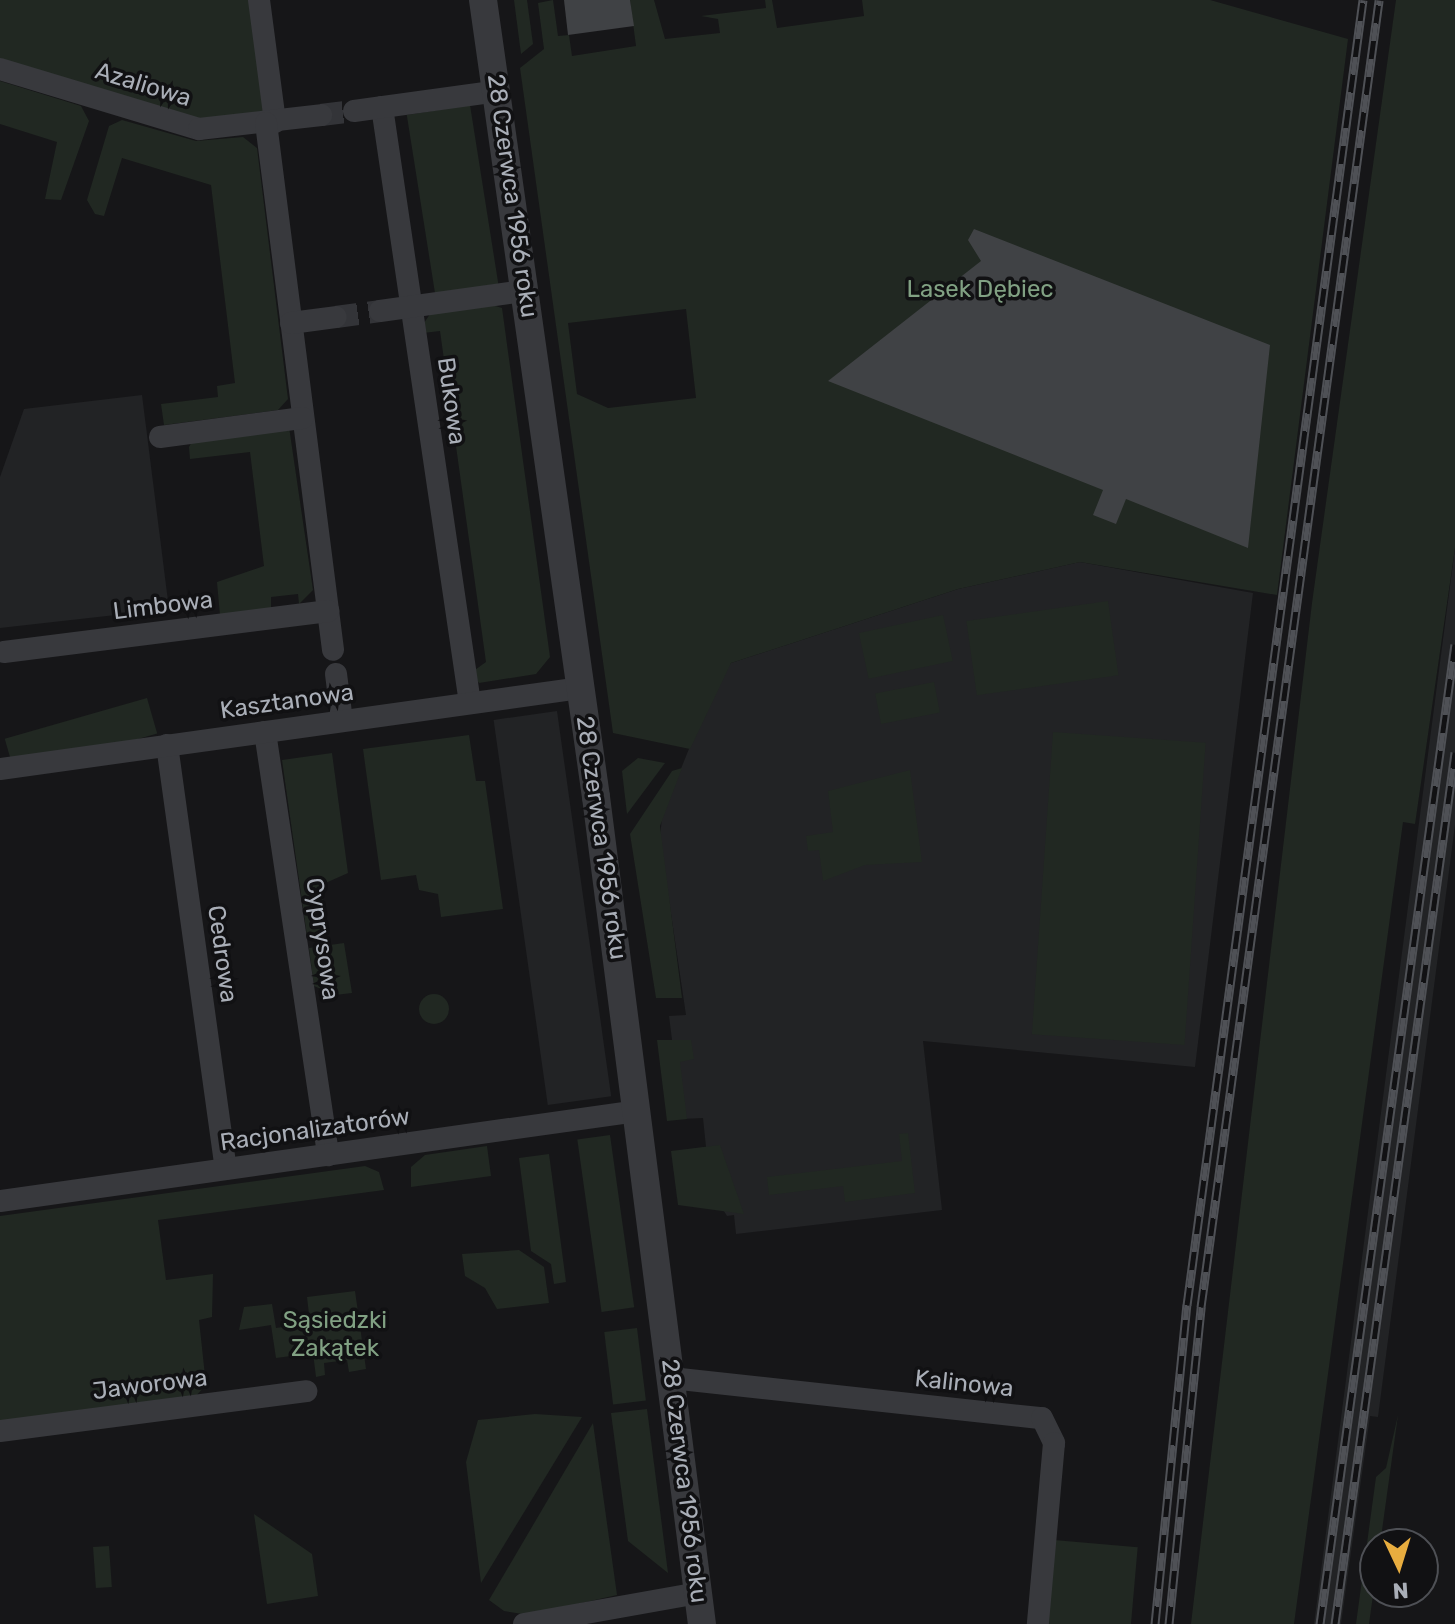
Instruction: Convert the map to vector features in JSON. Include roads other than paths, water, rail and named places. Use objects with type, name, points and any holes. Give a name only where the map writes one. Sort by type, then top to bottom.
[{"type":"street","points":[[259,0],[291,323],[333,650]]},
{"type":"street","name":"28 Czerwca 1956 roku","points":[[483,0],[581,688],[702,1624]]},
{"type":"street","name":"28 Czerwca 1956 roku","points":[[493,0],[493,54]]},
{"type":"street","name":"Azaliowa","points":[[0,69],[199,129],[321,115]]},
{"type":"street","points":[[354,111],[498,91]]},
{"type":"street","name":"Bukowa","points":[[382,107],[470,703]]},
{"type":"street","points":[[380,311],[525,291]]},
{"type":"street","points":[[291,323],[336,317]]},
{"type":"street","points":[[160,437],[303,418]]},
{"type":"street","name":"Limbowa","points":[[4,652],[328,611]]},
{"type":"street","points":[[336,674],[342,721]]},
{"type":"street","name":"Kasztanowa","points":[[0,769],[581,688]]},
{"type":"street","name":"Cyprysowa","points":[[265,732],[328,1155]]},
{"type":"street","name":"Cedrowa","points":[[167,745],[226,1169]]},
{"type":"street","name":"Racjonalizatorów","points":[[0,1201],[637,1111]]},
{"type":"street","name":"Kalinowa","points":[[671,1378],[1042,1418],[1054,1443],[1038,1624]]},
{"type":"street","name":"Jaworowa","points":[[0,1431],[306,1391]]},
{"type":"street","points":[[524,1624],[698,1593]]},
{"type":"tunnel","points":[[321,115],[354,111]]},
{"type":"tunnel","points":[[336,317],[380,311]]},
{"type":"railway","points":[[1155,1624],[1187,1305],[1363,0]]},
{"type":"railway","points":[[1169,1624],[1201,1307],[1379,0]]},
{"type":"railway","points":[[1320,1624],[1455,644]]},
{"type":"railway","points":[[1335,1624],[1455,752]]},
{"type":"park label","name":"Lasek Dębiec","points":[[980,290]]},
{"type":"park label","name":"Sąsiedzki Zakątek","points":[[335,1335]]}]
